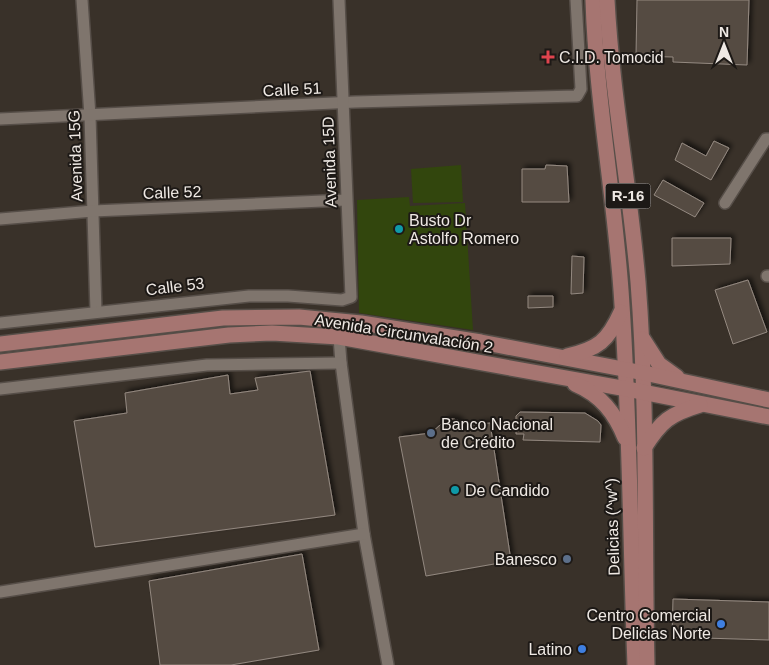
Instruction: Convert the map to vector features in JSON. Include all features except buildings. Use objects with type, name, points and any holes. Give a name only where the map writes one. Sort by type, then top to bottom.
[{"type":"main road","name":"R-16","points":[[593,0],[596,75],[615,222],[627,388]]},
{"type":"main road","name":"R-16","points":[[607,0],[611,64],[631,220],[644,392]]},
{"type":"main road","points":[[561,357],[584,352],[598,346],[614,327],[622,308]]},
{"type":"main road","name":"Avenida Circunvalación 2","points":[[0,344],[233,318],[299,317],[361,323],[561,357],[769,400]]},
{"type":"main road","name":"Avenida Circunvalación 2","points":[[0,362],[238,334],[272,333],[340,337],[627,388],[769,417]]},
{"type":"main road","points":[[641,334],[659,364],[681,379],[705,386]]},
{"type":"main road","points":[[557,377],[583,388],[603,401],[618,421],[627,444]]},
{"type":"main road","name":"Delicias (^w^)","points":[[627,388],[627,444],[635,665]]},
{"type":"main road","name":"Delicias (^w^)","points":[[644,392],[647,665]]},
{"type":"main road","points":[[644,448],[656,429],[666,419],[684,410],[704,404]]},
{"type":"street","name":"Avenida 15G","points":[[82,0],[90,116],[96,312]]},
{"type":"street","name":"Avenida 15D","points":[[339,0],[346,200],[352,294]]},
{"type":"street","name":"Calle 51","points":[[0,119],[343,103],[577,96],[581,89],[576,0]]},
{"type":"street","points":[[725,203],[766,139],[769,139]]},
{"type":"street","name":"Calle 52","points":[[0,219],[93,211],[346,200]]},
{"type":"street","name":"Calle 53","points":[[0,323],[249,296],[342,300],[347,299],[352,294]]},
{"type":"street","points":[[361,323],[340,337],[341,363],[364,534],[388,665]]},
{"type":"street","points":[[0,389],[208,365],[341,363]]},
{"type":"street","points":[[0,592],[364,534]]},
{"type":"green space","points":[[461,165],[463,202],[413,203],[411,169]]},
{"type":"green space","points":[[409,197],[410,206],[465,203],[473,330],[359,313],[357,200]]},
{"type":"place","name":"C.I.D. Tomocid","points":[[548,57]]},
{"type":"place","name":"Busto Dr Astolfo Romero","points":[[399,229]]},
{"type":"place","name":"Banco Nacional de Crédito","points":[[431,433]]},
{"type":"place","name":"De Candido","points":[[455,490]]},
{"type":"place","name":"Banesco","points":[[567,559]]},
{"type":"place","name":"Centro Comercial Delicias Norte","points":[[721,624]]},
{"type":"place","name":"Latino","points":[[582,649]]}]
